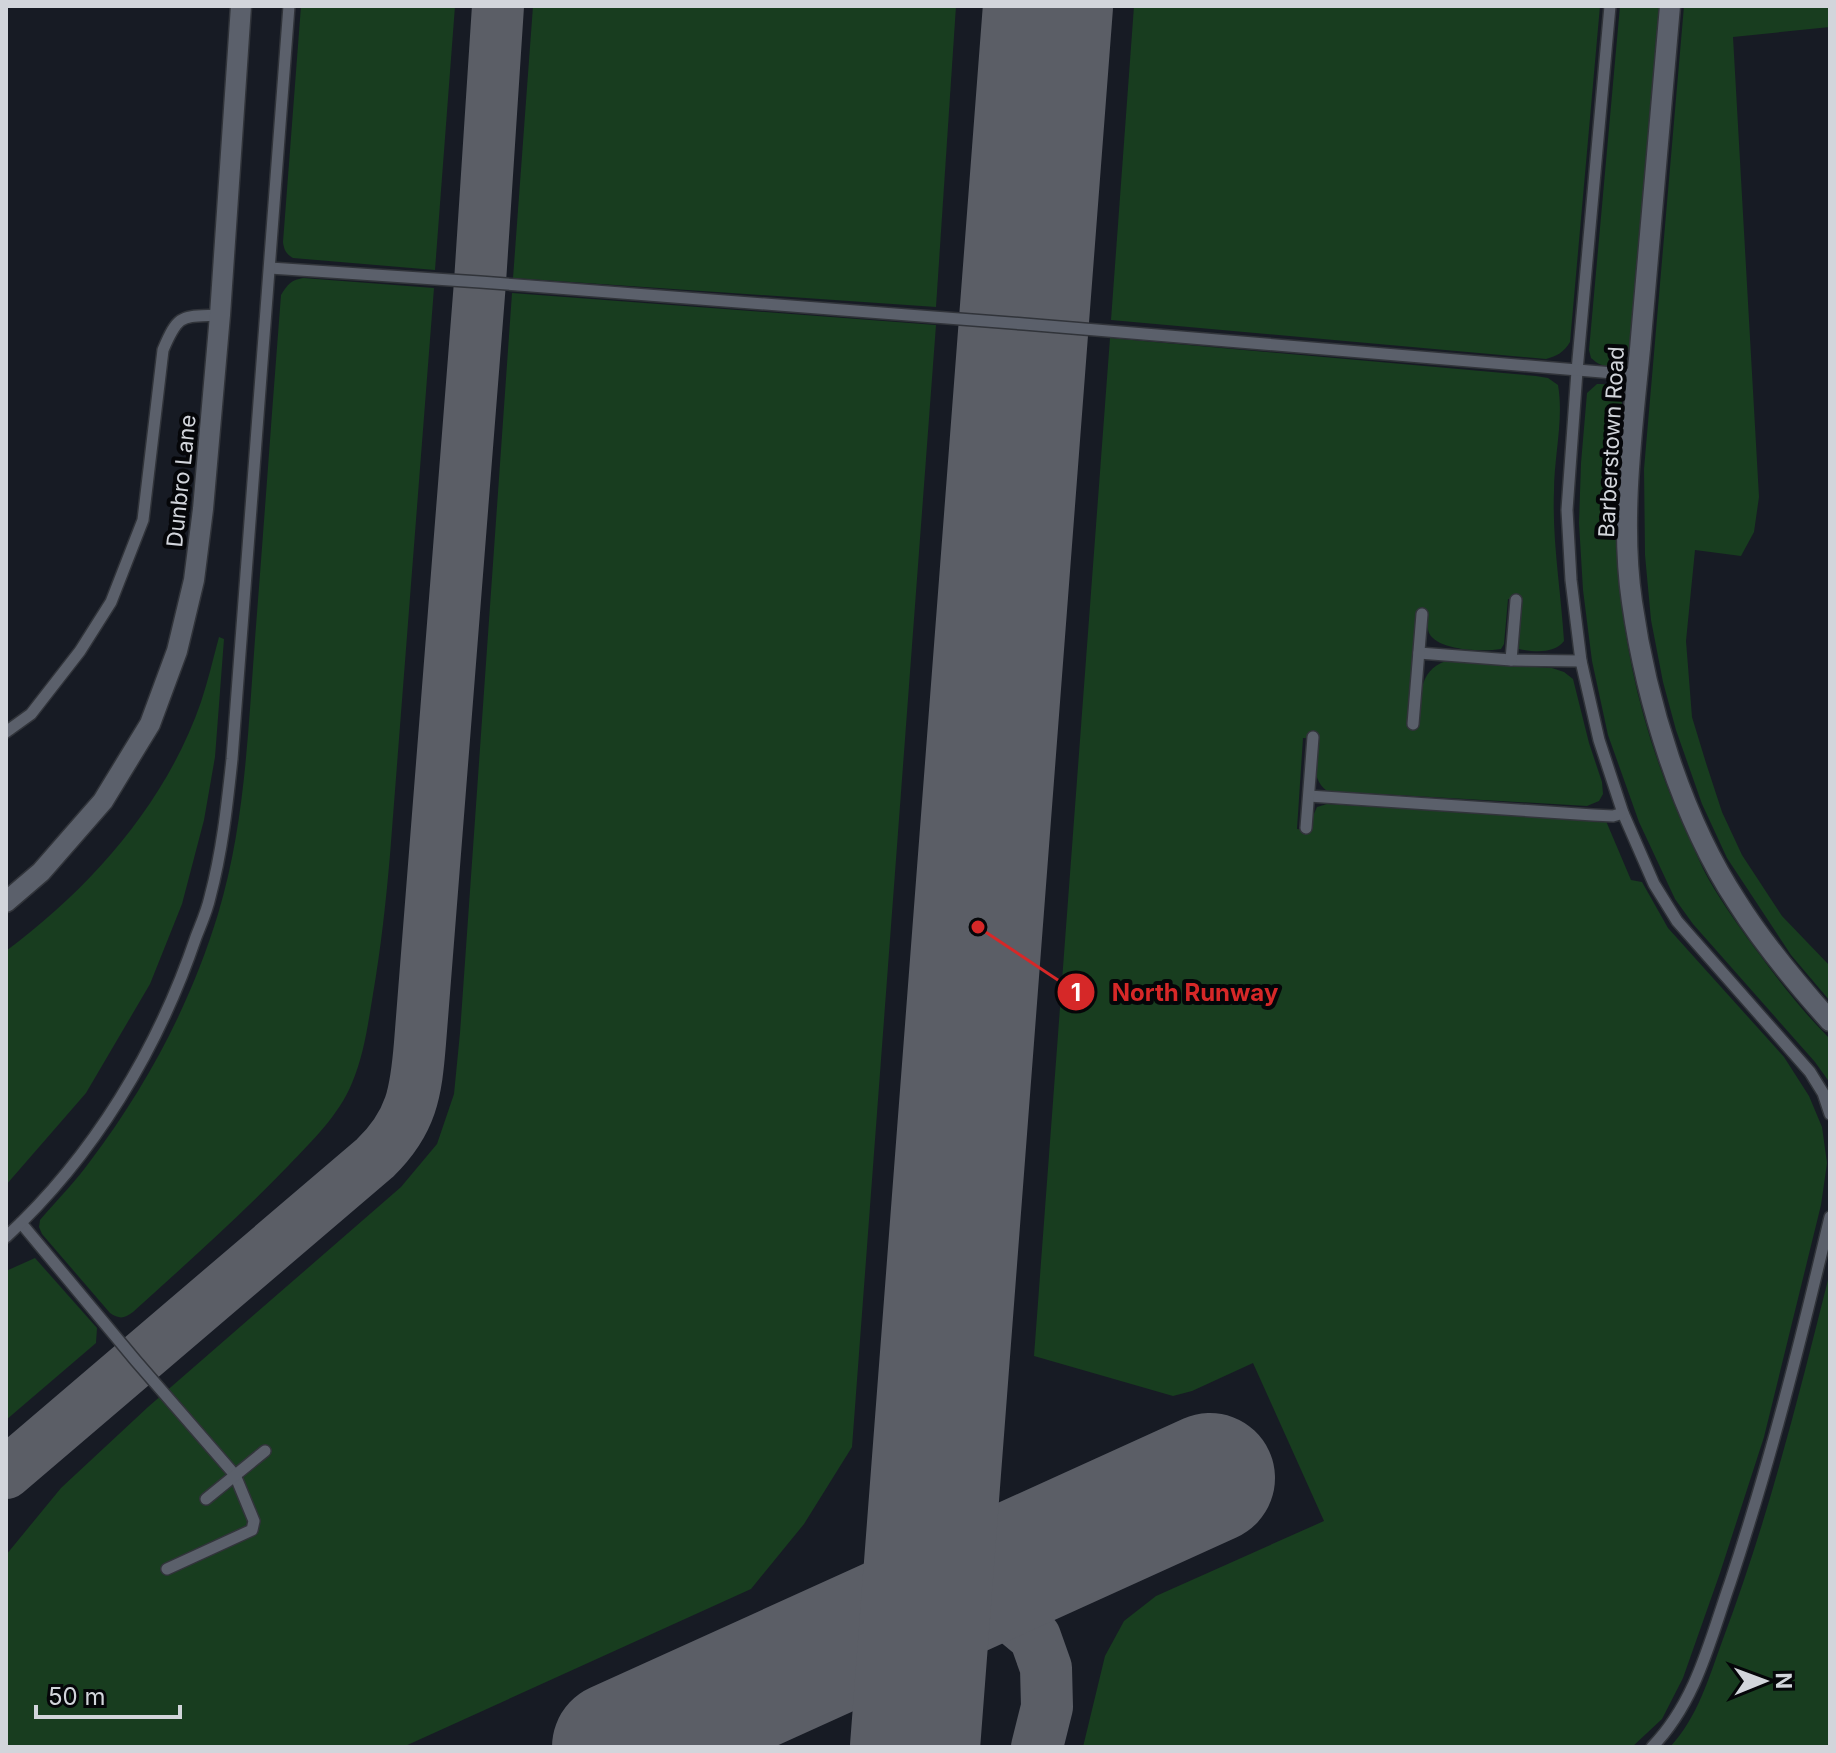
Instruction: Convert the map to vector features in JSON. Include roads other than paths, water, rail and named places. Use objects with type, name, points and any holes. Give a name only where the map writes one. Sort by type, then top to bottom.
[{"type":"main road","name":"Dunbro Lane","points":[[6,902],[41,872],[103,801],[150,724],[177,651],[194,580],[200,538],[220,315],[241,6]]},
{"type":"main road","name":"Barberstown Road","points":[[1670,6],[1627,522],[1631,600],[1651,695],[1692,818],[1736,901],[1780,963],[1830,1021]]},
{"type":"lane","points":[[6,1237],[74,1163],[113,1110],[151,1045],[185,970],[210,898],[226,824],[231,772],[289,6]]},
{"type":"lane","points":[[1610,6],[1567,510],[1571,580],[1581,661],[1599,740],[1623,813],[1654,884],[1677,921],[1810,1072],[1823,1093],[1830,1114]]},
{"type":"lane","points":[[270,268],[480,282],[1637,375]]},
{"type":"lane","points":[[6,732],[31,714],[80,651],[111,602],[143,520],[163,350],[172,328],[185,317],[220,315]]},
{"type":"lane","points":[[1511,660],[1516,600]]},
{"type":"lane","points":[[1413,724],[1422,614]]},
{"type":"lane","points":[[1419,653],[1511,660],[1581,661]]},
{"type":"lane","points":[[1306,828],[1313,737]]},
{"type":"lane","points":[[1309,796],[1593,815],[1623,813]]},
{"type":"lane","points":[[1652,1747],[1680,1713],[1698,1678],[1752,1516],[1794,1369],[1830,1217]]},
{"type":"lane","points":[[21,1223],[235,1475],[254,1521],[252,1530],[167,1569]]},
{"type":"lane","points":[[206,1499],[265,1451]]},
{"type":"place","name":"North Runway","points":[[978,927]]}]
